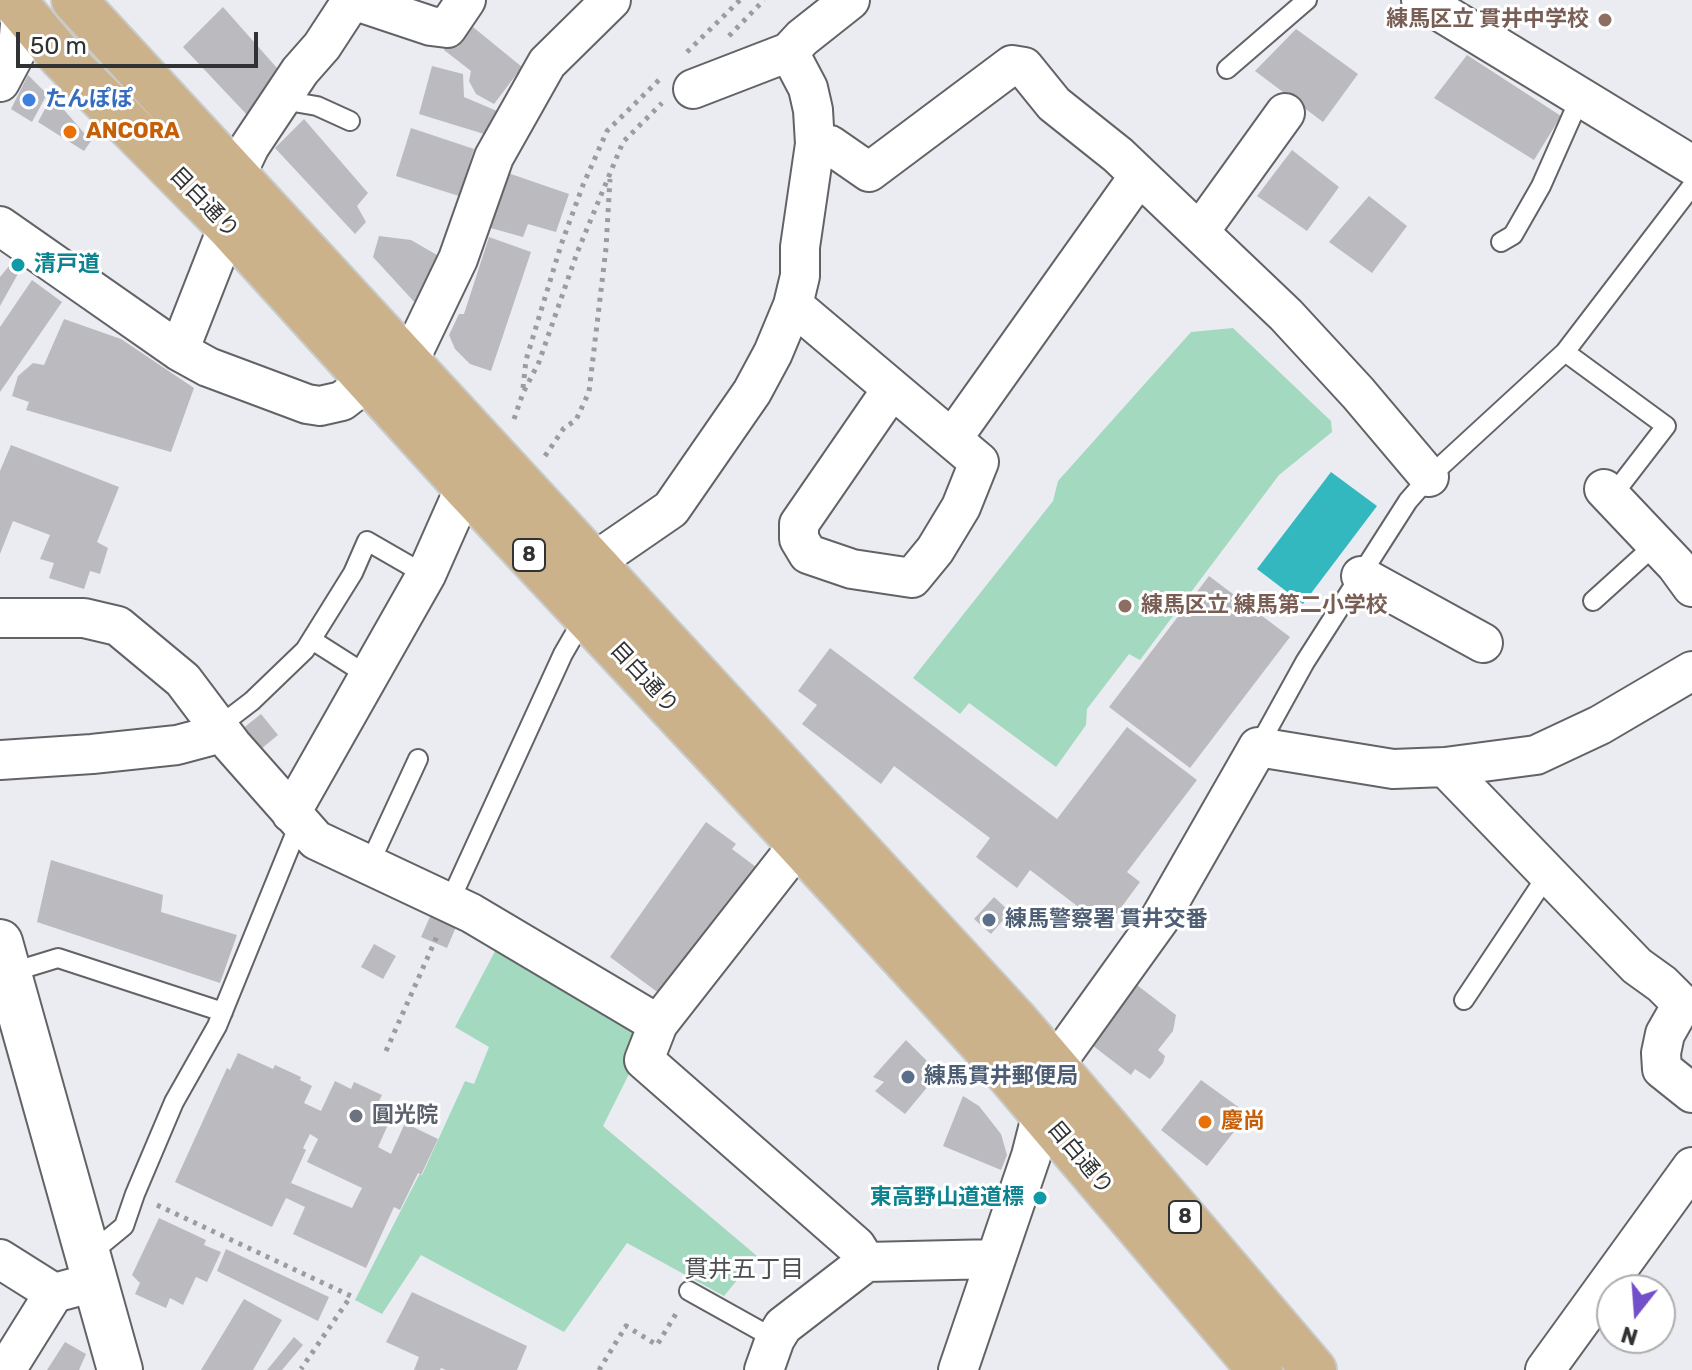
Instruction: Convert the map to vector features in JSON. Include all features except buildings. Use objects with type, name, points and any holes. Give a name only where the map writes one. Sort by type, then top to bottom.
[{"type":"main road","name":"目白通り","points":[[74,0],[237,173],[1017,1022],[1314,1370]]},
{"type":"main road","name":"目白通り","points":[[19,3],[62,58],[228,226],[465,487],[992,1055],[1260,1370]]},
{"type":"street","points":[[237,173],[250,146],[352,0],[431,26],[447,28],[466,0]]},
{"type":"street","points":[[409,361],[458,259],[494,157],[547,63],[611,0]]},
{"type":"street","points":[[678,78],[789,52],[850,0]]},
{"type":"street","points":[[1421,0],[1692,165]]},
{"type":"street","points":[[0,82],[18,48],[19,3]]},
{"type":"street","points":[[594,562],[671,509],[752,392],[793,305],[800,276],[800,247],[815,144],[808,88],[789,52]]},
{"type":"street","points":[[815,144],[830,145],[869,172],[1012,65],[1024,67],[1054,104],[1200,231],[1286,315],[1429,477]]},
{"type":"street","points":[[1200,231],[1285,113]]},
{"type":"street","points":[[952,439],[1139,176]]},
{"type":"street","points":[[0,226],[179,351],[208,367],[320,406],[342,401],[369,380]]},
{"type":"street","points":[[179,351],[228,226]]},
{"type":"street","points":[[793,305],[979,462],[961,507],[935,550],[912,578],[852,569],[808,554],[799,539],[799,524],[892,389]]},
{"type":"street","points":[[296,818],[367,675],[426,575],[465,487]]},
{"type":"street","points":[[1608,492],[1692,587]]},
{"type":"street","points":[[1361,576],[1483,643]]},
{"type":"street","points":[[0,618],[84,618],[118,626],[183,680],[220,730],[316,840],[471,913],[658,1024]]},
{"type":"street","points":[[958,1370],[1031,1156],[1054,1066],[1159,920],[1258,747],[1393,769],[1445,767],[1536,755],[1600,725],[1692,671]]},
{"type":"street","points":[[0,760],[177,745],[220,730]]},
{"type":"street","points":[[1445,767],[1637,966],[1685,1003],[1665,1034],[1662,1069],[1692,1093]]},
{"type":"street","points":[[799,844],[658,1024],[644,1060],[856,1246],[866,1262]]},
{"type":"street","points":[[4,958],[120,1370]]},
{"type":"street","points":[[1545,1370],[1692,1167]]},
{"type":"street","points":[[0,1259],[54,1293]]},
{"type":"street","points":[[769,1354],[783,1326],[866,1262],[996,1259]]},
{"type":"street","points":[[6,1370],[54,1293],[92,1269]]},
{"type":"lane","points":[[1227,69],[1307,0]]},
{"type":"lane","points":[[1501,242],[1513,235],[1541,186],[1580,98]]},
{"type":"lane","points":[[282,100],[317,106],[350,121]]},
{"type":"lane","points":[[1258,747],[1305,662],[1408,501],[1429,477],[1565,352],[1692,186]]},
{"type":"lane","points":[[1565,352],[1666,426],[1608,492]]},
{"type":"lane","points":[[220,730],[312,640],[353,573],[367,541],[426,575]]},
{"type":"lane","points":[[1593,601],[1656,544]]},
{"type":"lane","points":[[450,903],[563,654],[585,615]]},
{"type":"lane","points":[[312,640],[367,675]]},
{"type":"lane","points":[[369,865],[418,759]]},
{"type":"lane","points":[[92,1269],[124,1226],[174,1102],[223,1012],[296,818]]},
{"type":"lane","points":[[1464,1000],[1548,874]]},
{"type":"lane","points":[[4,958],[58,958],[223,1012]]},
{"type":"lane","points":[[689,1291],[769,1354]]},
{"type":"path","points":[[511,428],[623,142],[740,0]]},
{"type":"path","points":[[723,42],[764,0]]},
{"type":"path","points":[[523,393],[526,360],[561,245],[607,131],[678,78]]},
{"type":"path","points":[[542,461],[564,428],[576,420],[589,392],[606,248],[611,170]]},
{"type":"path","points":[[386,1051],[450,903]]},
{"type":"path","points":[[135,1194],[351,1296],[301,1369]]},
{"type":"path","points":[[599,1370],[626,1326],[657,1345],[689,1291]]},
{"type":"green space","points":[[1233,328],[1331,421],[1332,432],[1279,475],[1140,660],[1129,654],[1087,709],[1086,725],[1056,767],[969,703],[960,714],[913,678],[1053,501],[1058,481],[1191,332]]},
{"type":"green space","points":[[502,938],[644,1032],[630,1072],[603,1126],[757,1256],[724,1296],[627,1243],[564,1332],[421,1255],[382,1314],[355,1300],[419,1175],[422,1175],[465,1081],[474,1084],[489,1047],[455,1027]]},
{"type":"water","points":[[1331,472],[1377,506],[1303,604],[1257,569]]},
{"type":"place","name":"練馬区立 貫井中学校","points":[[1605,20]]},
{"type":"place","name":"たんぽぽ","points":[[29,100]]},
{"type":"place","name":"ANCORA","points":[[70,132]]},
{"type":"place","name":"清戸道","points":[[18,265]]},
{"type":"place","name":"練馬区立 練馬第二小学校","points":[[1125,606]]},
{"type":"place","name":"練馬警察署 貫井交番","points":[[989,920]]},
{"type":"place","name":"練馬貫井郵便局","points":[[908,1077]]},
{"type":"place","name":"圓光院","points":[[356,1116]]},
{"type":"place","name":"慶尚","points":[[1205,1122]]},
{"type":"place","name":"東高野山道道標","points":[[1040,1198]]},
{"type":"district","name":"貫井五丁目","points":[[744,1270]]}]
